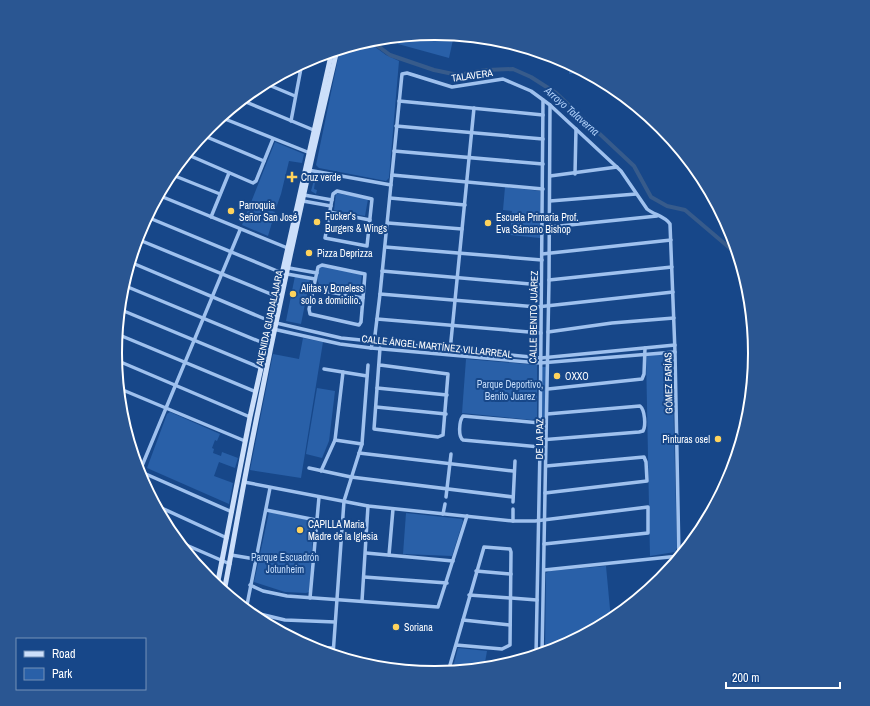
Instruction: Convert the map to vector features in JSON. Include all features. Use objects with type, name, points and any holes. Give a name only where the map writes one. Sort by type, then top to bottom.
[{"type":"main road","name":"AVENIDA GUADALAJARA","points":[[226,585],[269,345],[302,201],[307,170],[332,58]]},
{"type":"main road","name":"AVENIDA GUADALAJARA","points":[[302,201],[307,170]]},
{"type":"main road","name":"AVENIDA GUADALAJARA","points":[[274,326],[278,297],[285,274],[289,268],[290,249]]},
{"type":"main road","name":"AVENIDA GUADALAJARA","points":[[219,578],[250,417],[261,368],[269,345]]},
{"type":"street","points":[[291,121],[300,72]]},
{"type":"street","name":"TALAVERA","points":[[399,101],[403,73],[452,87],[503,79],[526,88],[550,105],[617,167],[627,177],[636,194],[647,209],[658,216]]},
{"type":"street","points":[[272,86],[295,96]]},
{"type":"street","name":"CALLE BENITO JUÁREZ","points":[[536,649],[540,447],[543,100]]},
{"type":"street","points":[[371,348],[380,294],[399,101],[543,114]]},
{"type":"street","points":[[247,103],[316,131]]},
{"type":"street","name":"DE LA PAZ","points":[[542,647],[550,254],[550,105]]},
{"type":"street","points":[[449,356],[456,302],[474,108]]},
{"type":"street","points":[[227,120],[311,153]]},
{"type":"street","points":[[396,126],[543,139]]},
{"type":"street","points":[[575,174],[576,129]]},
{"type":"street","points":[[209,138],[264,161]]},
{"type":"street","points":[[192,157],[253,183],[273,139]]},
{"type":"street","points":[[394,152],[543,164]]},
{"type":"street","points":[[550,176],[575,174],[617,167]]},
{"type":"street","points":[[307,170],[391,185]]},
{"type":"street","points":[[211,216],[229,173]]},
{"type":"street","points":[[392,175],[466,183],[543,188]]},
{"type":"street","points":[[177,177],[220,194]]},
{"type":"street","points":[[335,191],[371,197],[368,245],[366,246],[325,238],[332,200],[335,191]]},
{"type":"street","points":[[550,201],[636,194]]},
{"type":"street","points":[[163,197],[211,216],[240,230],[290,249]]},
{"type":"street","points":[[390,198],[465,205]]},
{"type":"street","points":[[302,201],[332,200]]},
{"type":"street","points":[[302,201],[331,206]]},
{"type":"street","points":[[329,212],[370,220]]},
{"type":"street","points":[[550,227],[658,216]]},
{"type":"street","name":"GÓMEZ FARÍAS","points":[[658,216],[664,217],[670,224],[675,345],[679,549]]},
{"type":"street","points":[[152,219],[285,274],[315,279]]},
{"type":"street","points":[[388,222],[462,229]]},
{"type":"street","points":[[143,464],[240,230]]},
{"type":"street","points":[[542,254],[671,240]]},
{"type":"street","points":[[143,241],[278,297]]},
{"type":"street","points":[[385,247],[542,260]]},
{"type":"street","points":[[135,264],[213,296],[274,326],[372,343],[541,358],[675,345]]},
{"type":"street","points":[[322,265],[364,273],[361,322],[357,325],[310,314],[309,309],[317,273],[319,266],[322,265]]},
{"type":"street","points":[[549,280],[672,267]]},
{"type":"street","points":[[289,268],[317,273]]},
{"type":"street","points":[[382,271],[542,285]]},
{"type":"street","points":[[129,288],[269,345]]},
{"type":"street","points":[[313,289],[363,298]]},
{"type":"street","points":[[380,294],[456,302],[541,307],[673,292]]},
{"type":"street","points":[[125,311],[195,339],[261,368]]},
{"type":"street","points":[[548,332],[612,323],[674,318]]},
{"type":"street","points":[[377,319],[541,333]]},
{"type":"street","name":"CALLE ÁNGEL MARTÍNEZ VILLARREAL","points":[[274,326],[371,348],[540,363],[675,352]]},
{"type":"street","points":[[123,336],[186,361],[256,392]]},
{"type":"street","points":[[380,343],[380,365],[374,427],[377,431],[441,437],[444,433],[446,414],[449,376],[447,372],[380,365]]},
{"type":"street","points":[[548,389],[638,380],[643,378],[644,348]]},
{"type":"street","points":[[122,363],[250,417]]},
{"type":"street","points":[[333,648],[344,502],[362,444],[368,365]]},
{"type":"street","points":[[324,369],[367,376]]},
{"type":"street","points":[[321,471],[335,440],[342,372]]},
{"type":"street","points":[[377,388],[447,395]]},
{"type":"street","points":[[125,391],[245,441]]},
{"type":"street","points":[[540,440],[643,432],[645,427],[643,409],[637,405],[547,414]]},
{"type":"street","points":[[376,407],[446,414]]},
{"type":"street","points":[[540,423],[465,416],[460,420],[460,438],[463,440],[540,447]]},
{"type":"street","points":[[335,440],[362,444]]},
{"type":"street","points":[[359,453],[513,471]]},
{"type":"street","points":[[446,497],[451,454]]},
{"type":"street","points":[[545,492],[598,488],[647,481],[646,462],[644,457],[546,466]]},
{"type":"street","points":[[513,502],[514,461]]},
{"type":"street","points":[[309,468],[351,477],[513,497]]},
{"type":"street","points":[[147,475],[232,512]]},
{"type":"street","points":[[244,482],[368,506],[513,521],[539,521],[545,519],[648,507],[648,533],[544,544]]},
{"type":"street","points":[[247,603],[270,488]]},
{"type":"street","points":[[310,598],[319,497]]},
{"type":"street","points":[[443,514],[445,504]]},
{"type":"street","points":[[362,601],[368,506]]},
{"type":"street","points":[[164,509],[227,538]]},
{"type":"street","points":[[390,555],[393,509]]},
{"type":"street","points":[[513,521],[514,509]]},
{"type":"street","points":[[266,510],[316,520]]},
{"type":"street","points":[[250,585],[274,594],[336,601],[362,601],[435,608],[440,606],[467,516]]},
{"type":"street","points":[[189,546],[230,564]]},
{"type":"street","points":[[450,665],[484,547],[508,548],[511,550],[510,645],[506,649],[456,645]]},
{"type":"street","points":[[366,553],[453,561]]},
{"type":"street","points":[[231,555],[255,559]]},
{"type":"street","points":[[544,570],[671,558]]},
{"type":"street","points":[[476,571],[511,574]]},
{"type":"street","points":[[364,577],[447,584]]},
{"type":"street","points":[[469,595],[537,600]]},
{"type":"street","points":[[263,614],[285,620],[335,622]]},
{"type":"street","points":[[463,620],[510,625]]},
{"type":"green space","points":[[415,41],[453,41],[449,58],[398,44],[398,43]]},
{"type":"green space","points":[[374,46],[386,55],[399,61],[389,178],[386,181],[319,168],[316,165],[339,56]]},
{"type":"green space","points":[[569,70],[575,73],[569,74]]},
{"type":"green space","points":[[275,142],[304,154],[302,163],[289,161],[275,211],[259,205],[255,213],[259,206],[275,212],[268,236],[242,225]]},
{"type":"green space","points":[[316,173],[319,174],[316,175],[314,189],[317,190],[316,194],[311,191]]},
{"type":"green space","points":[[505,187],[540,191],[540,238],[510,235],[512,211],[503,210]]},
{"type":"green space","points":[[336,193],[368,199],[365,216],[334,210]]},
{"type":"green space","points":[[321,266],[362,274],[360,290],[358,291],[319,284],[317,279],[319,267]]},
{"type":"green space","points":[[295,276],[310,279],[301,324],[286,321]]},
{"type":"green space","points":[[303,338],[323,342],[301,478],[250,470],[273,354],[299,359]]},
{"type":"green space","points":[[672,354],[677,548],[675,552],[650,556],[646,355]]},
{"type":"green space","name":"Parque Deportivo, Benito Juarez","points":[[466,359],[537,365],[537,418],[532,420],[462,413]]},
{"type":"green space","points":[[541,367],[547,367],[544,436],[541,436]]},
{"type":"green space","points":[[317,388],[335,391],[329,441],[322,458],[306,454]]},
{"type":"green space","points":[[170,412],[220,434],[217,441],[215,440],[212,448],[214,449],[213,453],[221,456],[222,452],[238,458],[235,468],[219,462],[214,476],[233,483],[229,504],[147,468],[167,414]]},
{"type":"green space","name":"Parque Escuadrón Jotunheim","points":[[269,512],[314,521],[309,592],[285,592],[254,582]]},
{"type":"green space","points":[[406,513],[462,519],[463,521],[452,556],[403,554]]},
{"type":"green space","points":[[606,566],[610,612],[573,634],[545,646],[546,573],[550,571]]},
{"type":"green space","points":[[458,648],[487,651],[485,662],[454,665]]},
{"type":"waterway","name":"Arroyo Talaverna","points":[[377,46],[390,55],[434,70],[458,75],[486,70],[513,69],[531,77],[556,93],[634,166],[651,197],[667,206],[685,210],[729,248]]},
{"type":"place","name":"Cruz verde","points":[[292,177]]},
{"type":"place","name":"Parroquia Señor San José","points":[[231,211]]},
{"type":"place","name":"Fucker's Burgers & Wings","points":[[317,222]]},
{"type":"place","name":"Escuela Primaria Prof. Eva Sámano Bishop","points":[[488,223]]},
{"type":"place","name":"Pizza Deprizza","points":[[309,253]]},
{"type":"place","name":"Alitas y Boneless solo a domicilio.","points":[[293,294]]},
{"type":"place","name":"OXXO","points":[[557,376]]},
{"type":"place","name":"Pinturas osel","points":[[718,439]]},
{"type":"place","name":"CAPILLA Maria Madre de la Iglesia","points":[[300,530]]},
{"type":"place","name":"Soriana","points":[[396,627]]}]
